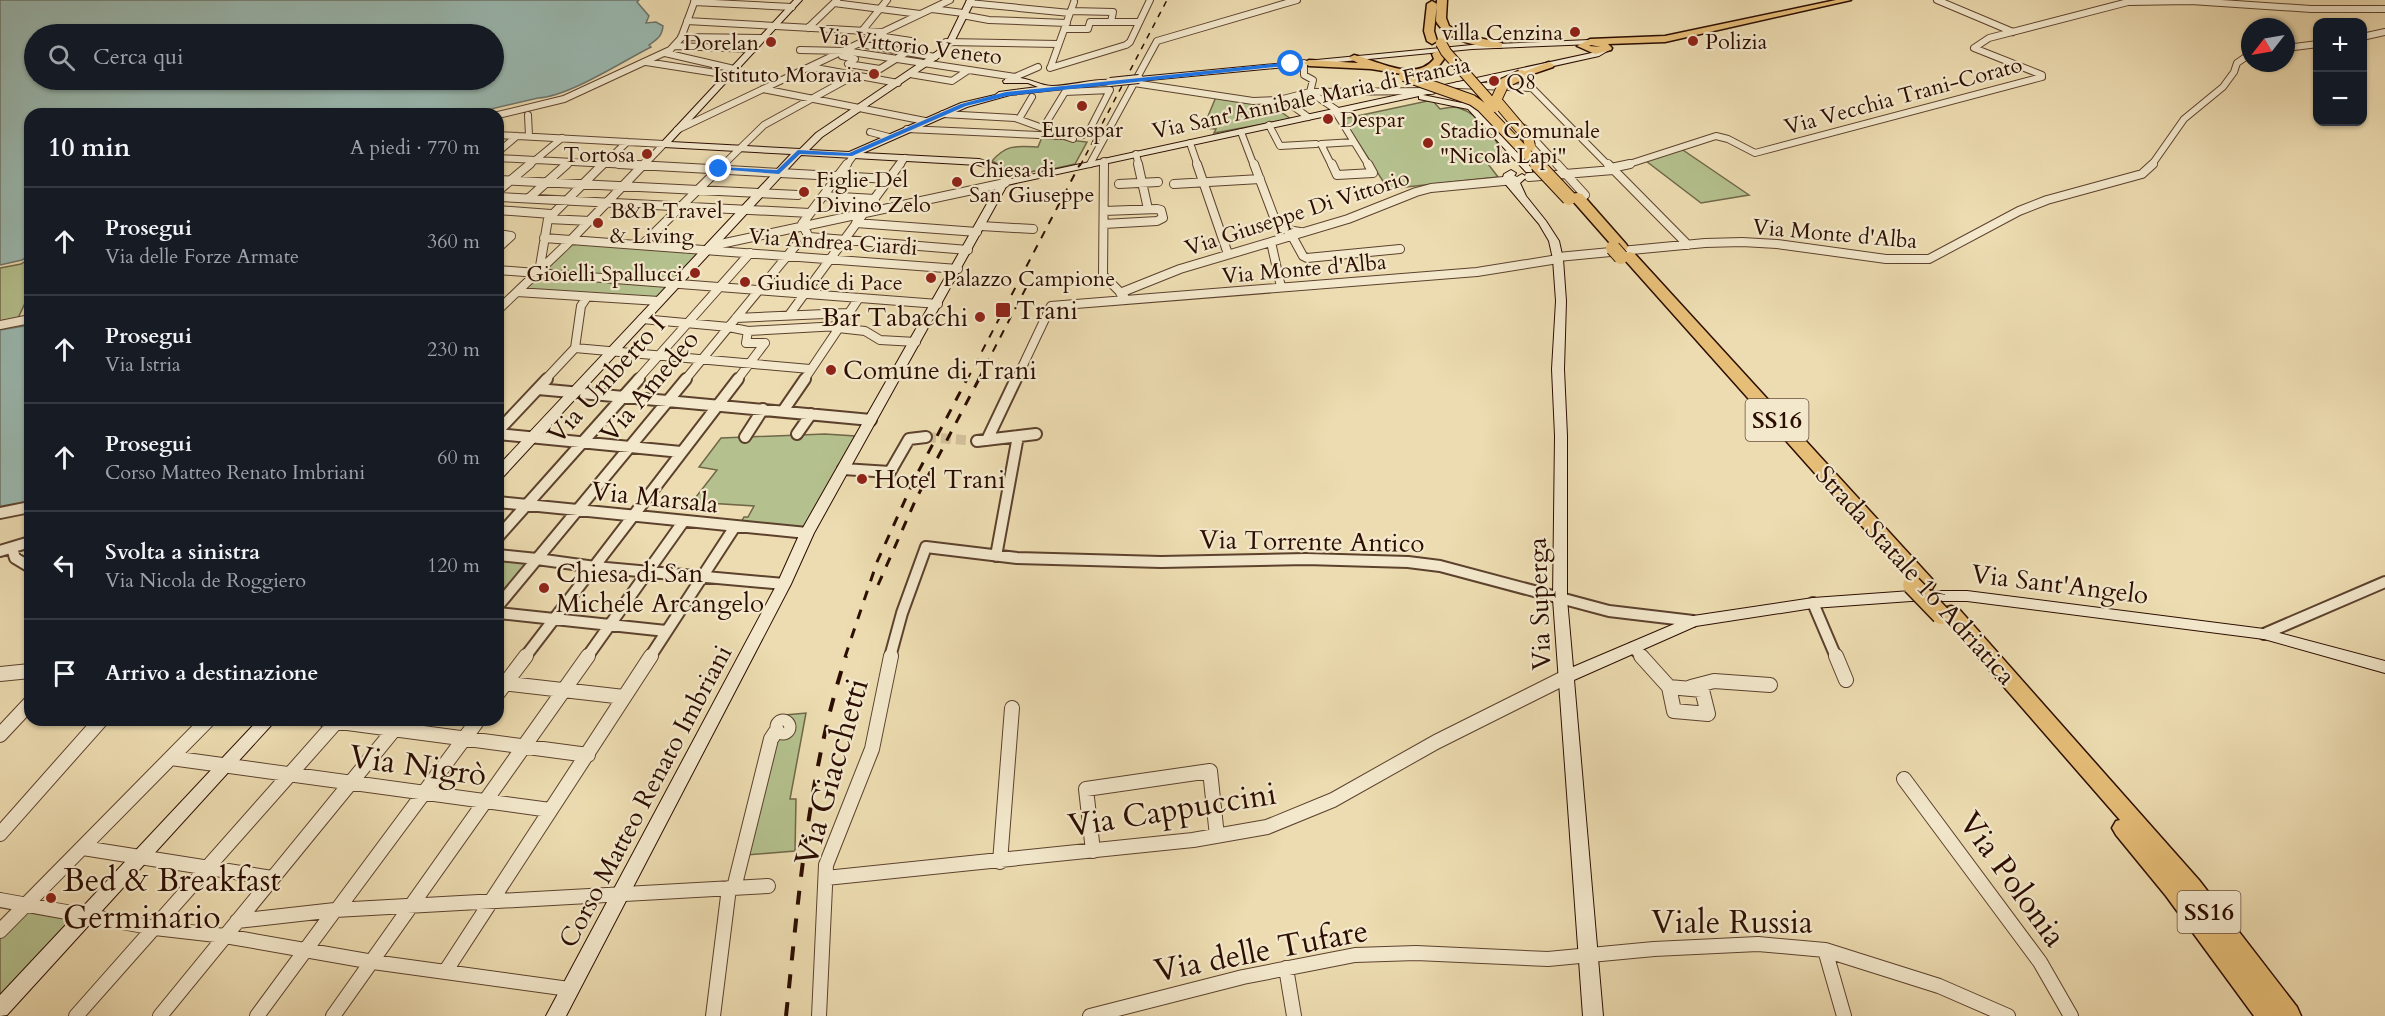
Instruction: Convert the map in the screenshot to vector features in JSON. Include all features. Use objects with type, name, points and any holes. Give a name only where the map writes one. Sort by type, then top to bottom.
[{"type":"highway","name":"Strada Statale 16 Adriatica","points":[[1434,0],[1430,23],[1437,45],[1448,61],[1577,197]]},
{"type":"highway","name":"Strada Statale 16 Adriatica","points":[[1441,0],[1437,13],[1437,45],[1577,197],[1621,252],[1919,585],[2126,811],[2190,887],[2288,1016]]},
{"type":"highway","name":"SS16","points":[[1441,0],[1443,26],[1470,43],[1498,45]]},
{"type":"highway","name":"SS16","points":[[1354,58],[1352,60],[1355,62],[1371,62],[1395,71],[1417,71],[1437,64],[1439,59],[1437,45]]},
{"type":"highway","name":"SS16","points":[[1307,63],[1371,62],[1472,100],[1577,197]]},
{"type":"highway","name":"SS16","points":[[1530,146],[1528,138],[1496,100],[1504,83],[1549,65]]},
{"type":"highway","name":"Strada Statale 16 Adriatica","points":[[1946,614],[2168,880],[2270,1016]]},
{"type":"highway","name":"SS16","points":[[2252,968],[2303,1016]]},
{"type":"main road","points":[[1588,45],[1681,36],[1846,0]]},
{"type":"main road","points":[[1588,45],[1605,45],[1606,50],[1624,42]]},
{"type":"street","points":[[504,304],[590,221],[798,0]]},
{"type":"street","points":[[862,31],[887,0]]},
{"type":"street","points":[[677,130],[810,66],[888,32],[950,0]]},
{"type":"street","points":[[763,89],[929,119],[997,94],[1011,82],[1047,65],[1126,45],[1130,42],[1150,0]]},
{"type":"street","points":[[1085,165],[1137,81],[1157,41],[1297,0]]},
{"type":"street","points":[[1936,0],[2013,32]]},
{"type":"street","points":[[528,116],[553,102],[645,62],[675,46],[681,37],[694,1],[792,7]]},
{"type":"street","points":[[808,28],[836,1],[921,14]]},
{"type":"street","points":[[504,467],[707,248],[800,152],[816,138],[942,51],[946,42],[951,40],[968,1],[1071,12],[1113,12],[1111,22]]},
{"type":"street","name":"Via Vecchia Trani-Corato","points":[[1612,169],[1711,137],[1722,137],[1755,153],[2044,76],[1974,50],[1989,38],[2128,2],[2191,1],[2311,9],[2385,9]]},
{"type":"street","points":[[1029,81],[1034,74],[1047,65],[1066,26],[1074,2]]},
{"type":"street","points":[[932,9],[988,20],[1088,29],[1090,22],[1139,22]]},
{"type":"street","points":[[687,21],[888,32]]},
{"type":"street","points":[[2367,36],[2385,32]]},
{"type":"street","points":[[878,36],[911,41]]},
{"type":"street","points":[[681,37],[762,38]]},
{"type":"street","points":[[946,42],[1058,44]]},
{"type":"street","points":[[1289,64],[1354,58],[1371,62],[1470,43]]},
{"type":"street","points":[[1498,45],[1558,43],[1588,45],[1582,55],[1576,59]]},
{"type":"street","points":[[860,44],[935,57]]},
{"type":"street","points":[[2295,47],[2313,45]]},
{"type":"street","points":[[675,46],[753,49]]},
{"type":"street","name":"Via Vittorio Veneto","points":[[800,50],[845,51],[967,71],[1011,82]]},
{"type":"street","name":"Via Sant'Annibale Maria di Francia","points":[[1432,94],[1458,85],[1576,59],[1606,50]]},
{"type":"street","points":[[665,52],[731,72]]},
{"type":"street","points":[[836,55],[855,59],[848,63],[880,69],[907,52]]},
{"type":"street","points":[[1043,128],[1065,92],[1137,81],[1336,60]]},
{"type":"street","name":"Via Monte d'Alba","points":[[1018,436],[982,441],[1051,306],[1485,271],[1558,258],[1742,242],[1777,244],[1886,259],[1929,259],[2019,211],[2047,200],[2142,174],[2162,155],[2170,135],[2185,118],[2235,74],[2237,63],[2241,60]]},
{"type":"street","points":[[645,62],[731,72]]},
{"type":"street","points":[[1307,63],[1304,75],[1313,80],[1310,92]]},
{"type":"street","points":[[810,66],[898,83]]},
{"type":"street","points":[[910,74],[952,81],[967,71]]},
{"type":"street","points":[[642,245],[767,123],[855,75]]},
{"type":"street","points":[[997,94],[1011,82],[1029,81],[1040,86],[1056,88]]},
{"type":"street","points":[[1137,81],[1250,101],[1283,99],[1310,92],[1352,90],[1432,94]]},
{"type":"street","points":[[1458,85],[1532,88],[1688,245]]},
{"type":"street","name":"Via Superga","points":[[1458,85],[1454,91],[1508,147],[1524,199],[1554,241],[1558,258],[1561,301],[1558,369],[1561,436],[1560,599],[1593,1016]]},
{"type":"street","points":[[968,250],[809,237],[802,224],[852,155],[929,119],[997,94],[1056,88],[1110,86]]},
{"type":"street","points":[[907,129],[1078,136],[1089,131],[1110,92],[1110,86]]},
{"type":"street","points":[[1505,86],[1501,101],[1505,108],[1567,174],[1577,197]]},
{"type":"street","points":[[1310,92],[1336,111],[1379,183]]},
{"type":"street","name":"Via Superga","points":[[1405,97],[1432,94],[1465,102]]},
{"type":"street","name":"Via Superga","points":[[1432,94],[1475,111]]},
{"type":"street","name":"Via Sant'Annibale Maria di Francia","points":[[1005,183],[1405,97]]},
{"type":"street","points":[[1019,119],[1032,98]]},
{"type":"street","points":[[1283,99],[1308,117]]},
{"type":"street","points":[[504,114],[553,102]]},
{"type":"street","points":[[507,113],[521,112],[528,116]]},
{"type":"street","points":[[943,114],[1019,119],[1061,135]]},
{"type":"street","points":[[528,116],[529,136]]},
{"type":"street","points":[[1269,125],[1280,146],[1316,144]]},
{"type":"street","points":[[870,132],[890,137]]},
{"type":"street","points":[[1238,132],[1277,225],[1287,230],[1309,231]]},
{"type":"street","points":[[504,135],[985,163],[1002,172],[1005,183],[707,248]]},
{"type":"street","points":[[504,147],[518,136]]},
{"type":"street","points":[[504,191],[511,181],[562,138]]},
{"type":"street","points":[[538,272],[549,217],[627,142]]},
{"type":"street","points":[[1190,142],[1202,183],[1228,254]]},
{"type":"street","points":[[1354,142],[1321,144],[1337,175],[1373,173]]},
{"type":"street","points":[[1508,147],[1511,162],[1518,175]]},
{"type":"street","points":[[1136,154],[1148,209]]},
{"type":"street","points":[[504,158],[890,179]]},
{"type":"street","points":[[789,315],[905,158]]},
{"type":"street","points":[[529,198],[571,161]]},
{"type":"street","points":[[1104,161],[1103,275],[1129,301]]},
{"type":"street","points":[[1567,174],[1612,169]]},
{"type":"street","name":"Via Giuseppe Di Vittorio","points":[[1120,293],[1163,274],[1309,231],[1424,190],[1518,175],[1567,174]]},
{"type":"street","points":[[1174,184],[1256,179]]},
{"type":"street","points":[[504,180],[798,195]]},
{"type":"street","points":[[1119,184],[1158,182]]},
{"type":"street","name":"Corso Matteo Renato Imbriani","points":[[556,1016],[784,584],[807,533],[1005,183]]},
{"type":"street","points":[[823,196],[875,199]]},
{"type":"street","points":[[504,197],[810,213]]},
{"type":"street","points":[[1104,211],[1160,209],[1163,218],[1157,221],[1104,224]]},
{"type":"street","points":[[504,211],[590,221]]},
{"type":"street","points":[[856,223],[979,229],[1033,229]]},
{"type":"street","points":[[504,235],[511,236],[504,242]]},
{"type":"street","points":[[1292,236],[1303,256],[1307,258],[1400,249]]},
{"type":"street","name":"Via Andrea Ciardi","points":[[544,238],[707,248],[958,269]]},
{"type":"street","points":[[1271,242],[1281,287]]},
{"type":"street","name":"Via Amedeo","points":[[504,599],[796,244]]},
{"type":"street","name":"Via Umberto I","points":[[504,530],[750,253]]},
{"type":"street","points":[[504,270],[938,303]]},
{"type":"street","points":[[517,292],[658,302]]},
{"type":"street","points":[[504,426],[575,348],[580,306],[587,297]]},
{"type":"street","points":[[783,411],[859,298]]},
{"type":"street","points":[[736,318],[848,313]]},
{"type":"street","points":[[642,319],[729,327],[748,331],[839,327],[863,330],[880,340],[916,342]]},
{"type":"street","points":[[0,325],[24,320]]},
{"type":"street","points":[[504,681],[595,567],[765,343],[746,343],[748,331]]},
{"type":"street","points":[[575,348],[810,369]]},
{"type":"street","points":[[538,389],[871,420]]},
{"type":"street","points":[[745,437],[763,409]]},
{"type":"street","points":[[797,434],[810,414]]},
{"type":"street","points":[[504,434],[681,452]]},
{"type":"street","points":[[996,556],[1018,436],[1036,434]]},
{"type":"street","points":[[843,469],[890,472],[909,439],[926,437]]},
{"type":"street","name":"Via Marsala","points":[[504,503],[734,528],[807,533]]},
{"type":"street","points":[[0,513],[24,508]]},
{"type":"street","points":[[333,1016],[683,522]]},
{"type":"street","points":[[445,972],[734,528]]},
{"type":"street","points":[[0,551],[24,544]]},
{"type":"street","points":[[12,548],[15,558],[24,563]]},
{"type":"street","name":"Via Torrente Antico","points":[[926,548],[996,556],[1161,562],[1306,559],[1408,562],[1440,566],[1609,611],[1693,621]]},
{"type":"street","name":"Via Giacchetti","points":[[819,1016],[828,858],[872,749],[891,654],[902,613],[926,548]]},
{"type":"street","points":[[504,556],[595,567],[784,584]]},
{"type":"street","points":[[2264,634],[2385,582]]},
{"type":"street","name":"Via Sant'Angelo","points":[[1566,677],[1693,621],[1813,603],[1911,596],[1966,596],[2051,605],[2264,634],[2385,667]]},
{"type":"street","points":[[1813,603],[1846,680]]},
{"type":"street","points":[[504,614],[666,631]]},
{"type":"street","points":[[1633,648],[1654,668],[1669,687],[1674,711],[1708,714],[1702,690],[1669,687]]},
{"type":"street","points":[[0,674],[24,672]]},
{"type":"street","name":"Via Cappuccini","points":[[826,878],[923,871],[1216,836],[1266,827],[1299,815],[1372,779],[1435,742],[1541,692],[1566,677]]},
{"type":"street","points":[[1688,689],[1714,681],[1770,685]]},
{"type":"street","points":[[504,686],[624,697]]},
{"type":"street","points":[[1000,862],[1012,708]]},
{"type":"street","points":[[0,735],[24,710]]},
{"type":"street","points":[[0,834],[96,726]]},
{"type":"street","points":[[0,931],[202,726]]},
{"type":"street","points":[[0,1009],[263,726]]},
{"type":"street","points":[[76,1016],[292,775],[329,726]]},
{"type":"street","points":[[160,1016],[397,726]]},
{"type":"street","points":[[403,726],[465,738],[588,754]]},
{"type":"street","points":[[257,1016],[474,726]]},
{"type":"street","points":[[713,1016],[731,888],[771,739],[777,730]]},
{"type":"street","name":"Via Nigrò","points":[[171,758],[550,810]]},
{"type":"street","points":[[1093,851],[1086,789],[1210,771],[1216,836]]},
{"type":"street","name":"Via Polonia","points":[[1904,779],[2040,962],[2071,1016]]},
{"type":"street","points":[[83,848],[272,878]]},
{"type":"street","points":[[237,921],[336,910],[768,886]]},
{"type":"street","points":[[0,900],[156,928],[225,936],[373,962],[569,989]]},
{"type":"street","name":"Viale Russia","points":[[1587,955],[1758,944],[1826,950],[1939,986],[2008,1016]]},
{"type":"street","points":[[1826,950],[1844,1016]]},
{"type":"street","name":"Via delle Tufare","points":[[1090,1016],[1332,958],[1416,953],[1548,959],[1587,955]]},
{"type":"street","points":[[1286,968],[1294,1016]]},
{"type":"green space","points":[[1216,97],[1267,102],[1291,119],[1214,133],[1216,129],[1203,128]]},
{"type":"green space","name":"Stadio Comunale \"Nicola Lapi\"","points":[[1432,100],[1440,109],[1455,107],[1466,111],[1487,128],[1503,157],[1496,158],[1488,164],[1498,177],[1388,189],[1343,119]]},
{"type":"green space","points":[[1042,137],[1087,142],[1075,164],[1039,172],[1034,171],[1020,176],[992,161],[997,155],[1012,147],[1038,147]]},
{"type":"green space","points":[[1680,148],[1749,195],[1701,203],[1646,161]]},
{"type":"green space","points":[[571,243],[700,252],[657,298],[524,291]]},
{"type":"green space","points":[[24,262],[24,305],[18,318],[0,321],[0,268]]},
{"type":"green space","points":[[825,434],[855,436],[803,531],[740,524],[744,517],[748,517],[754,506],[692,502],[717,470],[699,467],[721,438]]},
{"type":"green space","points":[[504,557],[533,560],[504,596]]},
{"type":"green space","points":[[806,713],[790,799],[796,799],[795,851],[747,855],[775,739],[792,732],[795,726],[793,719],[785,715]]},
{"type":"green space","points":[[26,908],[80,917],[0,1004],[0,934]]},
{"type":"water","points":[[0,0],[639,0],[637,2],[649,16],[646,23],[656,22],[663,26],[660,35],[649,45],[651,47],[580,85],[550,96],[496,108],[24,108],[24,259],[0,265]]},
{"type":"water","points":[[24,326],[24,503],[19,506],[0,507],[0,330]]},
{"type":"tunnel","points":[[926,437],[977,441]]},
{"type":"railway","points":[[1080,166],[1167,0]]},
{"type":"railway","points":[[967,380],[1080,164]]},
{"type":"railway","points":[[978,380],[1028,284]]},
{"type":"railway","points":[[845,657],[877,562],[915,478],[967,379]]},
{"type":"railway","points":[[878,585],[916,499],[979,379]]},
{"type":"railway","points":[[786,1016],[814,789],[822,744],[846,656]]},
{"type":"place","name":"villa Cenzina","points":[[1575,32]]},
{"type":"place","name":"Polizia","points":[[1693,41]]},
{"type":"place","name":"Dorelan","points":[[771,42]]},
{"type":"place","name":"Istituto Moravia","points":[[874,74]]},
{"type":"place","name":"Q8","points":[[1494,81]]},
{"type":"place","name":"Eurospar","points":[[1082,106]]},
{"type":"place","name":"Despar","points":[[1328,119]]},
{"type":"place","name":"Stadio Comunale \"Nicola Lapi\"","points":[[1428,143]]},
{"type":"place","name":"Tortosa","points":[[647,154]]},
{"type":"place","name":"Chiesa di San Giuseppe","points":[[957,182]]},
{"type":"place","name":"Figlie Del Divino Zelo","points":[[804,192]]},
{"type":"place","name":"B&B Travel & Living","points":[[598,223]]},
{"type":"place","name":"Gioielli Spallucci","points":[[695,273]]},
{"type":"place","name":"Palazzo Campione","points":[[931,278]]},
{"type":"place","name":"Giudice di Pace","points":[[745,282]]},
{"type":"place","name":"Trani","points":[[1003,310]]},
{"type":"place","name":"Bar Tabacchi","points":[[980,317]]},
{"type":"place","name":"Comune di Trani","points":[[831,370]]},
{"type":"place","name":"Hotel Trani","points":[[862,479]]},
{"type":"place","name":"Chiesa di San Michele Arcangelo","points":[[544,588]]},
{"type":"place","name":"Bed & Breakfast Germinario","points":[[51,898]]},
{"type":"route","points":[[719,169],[779,172],[798,152],[850,155],[964,105],[1006,94],[1291,64]]}]
